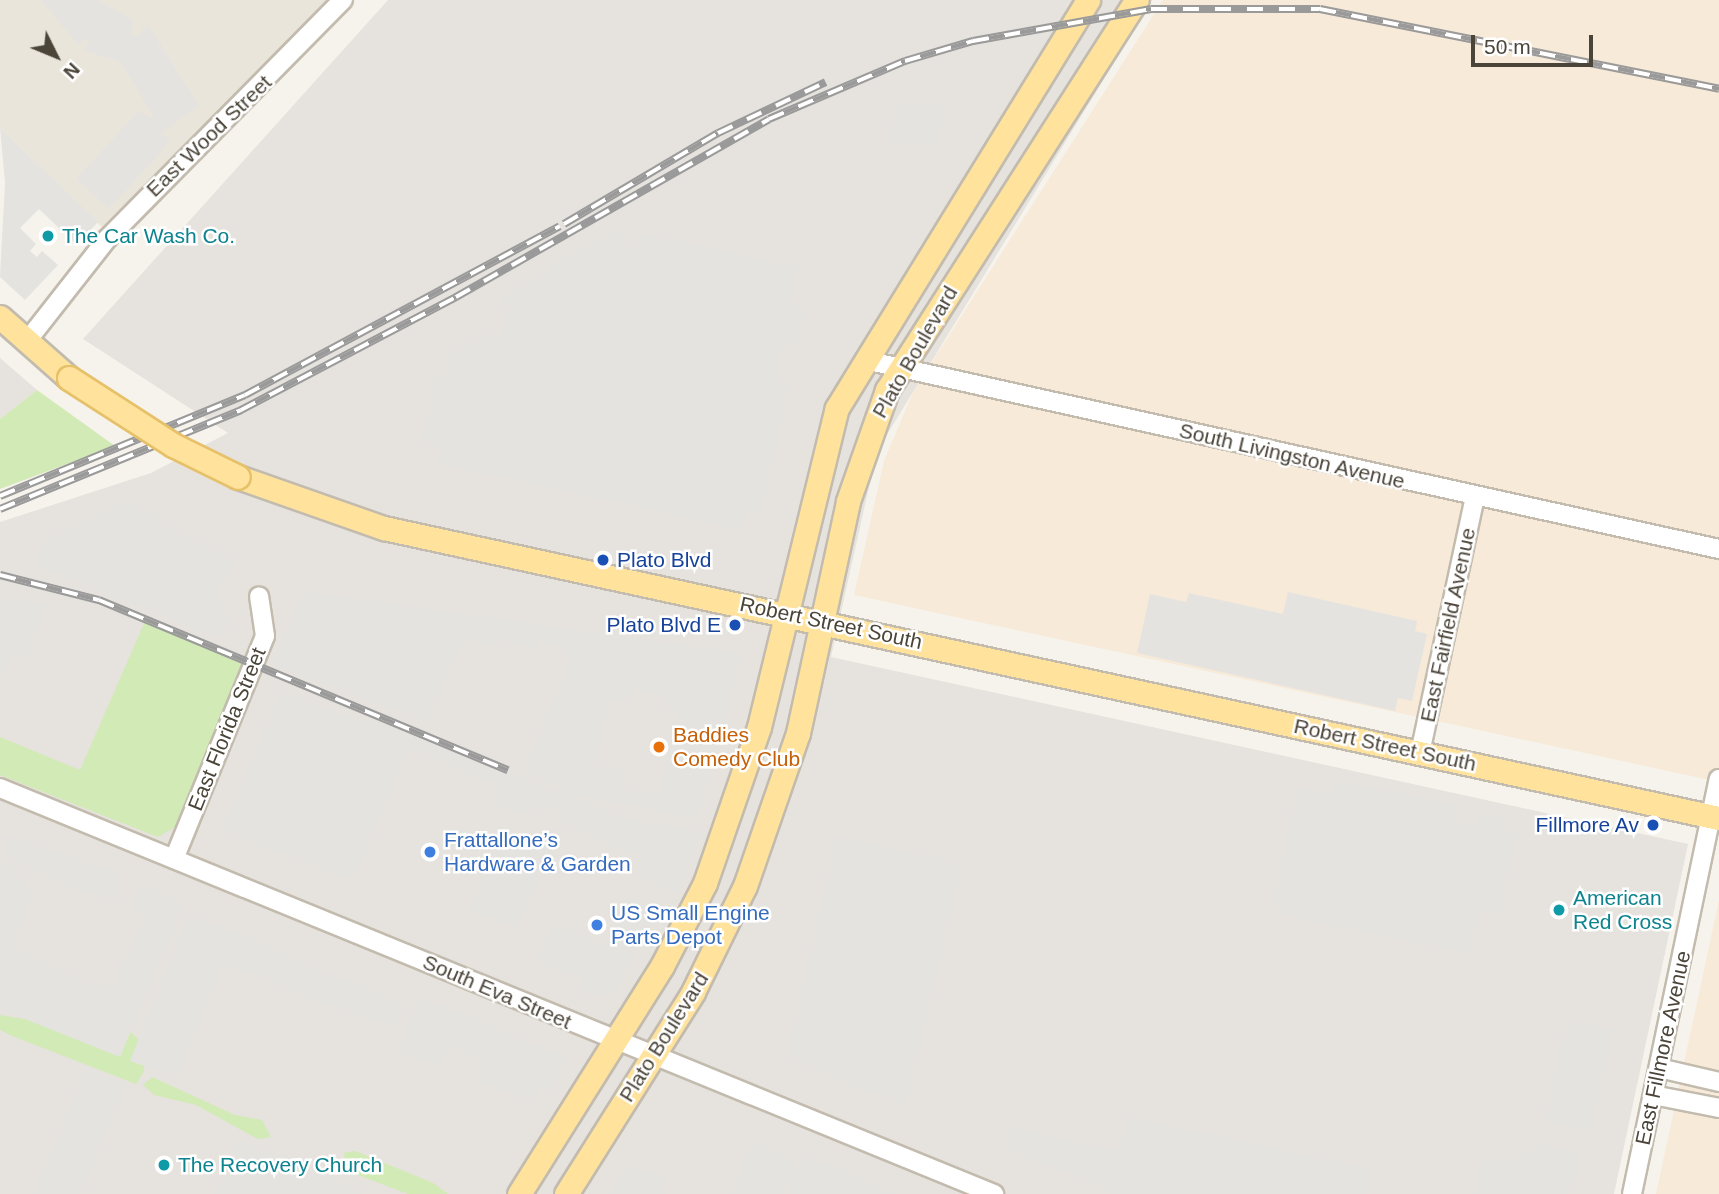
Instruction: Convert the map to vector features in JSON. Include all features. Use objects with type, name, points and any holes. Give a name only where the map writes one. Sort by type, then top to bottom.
[{"type":"main road","name":"Plato Boulevard","points":[[519,1194],[614,1043],[705,883],[753,749],[825,442],[865,360],[1088,0]]},
{"type":"main road","name":"Plato Boulevard","points":[[566,1194],[693,992],[745,886],[781,791],[824,621],[857,470],[901,367],[1136,0]]},
{"type":"main road","name":"Robert Street South","points":[[0,317],[69,378],[162,439],[238,477],[384,528],[824,621],[1715,818]]},
{"type":"street","name":"East Wood Street","points":[[27,341],[107,239],[343,0]]},
{"type":"street","name":"South Livingston Avenue","points":[[865,360],[1719,549]]},
{"type":"street","name":"East Fairfield Avenue","points":[[1420,753],[1475,496]]},
{"type":"street","name":"East Florida Street","points":[[174,859],[265,636],[259,596]]},
{"type":"street","name":"East Fillmore Avenue","points":[[1632,1194],[1715,818],[1719,779]]},
{"type":"street","name":"South Eva Street","points":[[0,789],[614,1043],[653,1054],[994,1194]]},
{"type":"street","points":[[1658,1069],[1719,1082]]},
{"type":"street","points":[[1653,1095],[1719,1108]]},
{"type":"shaded area","points":[[0,0],[329,0],[102,227],[0,128]]},
{"type":"shaded area","points":[[41,0],[99,0],[134,21],[130,34],[136,37],[148,25],[199,105],[162,133],[171,141],[109,209],[76,179],[138,111],[155,119],[120,62],[85,51],[89,37],[78,45]]},
{"type":"shaded area","points":[[388,0],[1152,0],[877,451],[831,657],[1688,844],[1614,1194],[0,1194],[0,522],[151,473],[228,433],[83,339]]},
{"type":"shaded area","points":[[1163,0],[1719,0],[1719,782],[854,595],[884,461],[913,392]]},
{"type":"shaded area","points":[[897,102],[946,105],[937,143],[887,146]]},
{"type":"shaded area","points":[[0,128],[98,222],[77,245],[39,209],[20,228],[36,244],[30,251],[37,257],[42,251],[58,265],[25,300],[0,277],[5,182]]},
{"type":"shaded area","points":[[617,230],[629,249],[635,249],[640,233],[797,268],[789,307],[805,311],[797,344],[782,341],[774,380],[789,384],[760,515],[744,513],[741,529],[439,464],[442,448],[422,443],[437,377],[453,377],[442,357],[489,332],[500,342],[509,309],[501,297]]},
{"type":"shaded area","points":[[0,358],[37,390],[0,419]]},
{"type":"shaded area","points":[[127,503],[237,561],[213,591],[231,622],[220,638],[35,565],[48,538]]},
{"type":"shaded area","points":[[303,591],[742,653],[697,819],[579,795],[525,768],[573,654],[540,640],[535,651],[502,638],[497,648],[464,634],[427,721],[273,665]],"holes":[[[633,689],[669,697],[666,710],[678,713],[659,796],[618,787],[622,771],[594,765],[609,699],[629,703]]]},
{"type":"shaded area","points":[[1288,592],[1417,621],[1415,631],[1427,634],[1412,701],[1398,698],[1395,711],[1137,653],[1150,594],[1186,602],[1189,593],[1283,614]]},
{"type":"shaded area","points":[[0,600],[47,603],[25,656],[13,651],[0,682]]},
{"type":"shaded area","points":[[282,690],[359,722],[386,723],[634,821],[702,831],[678,894],[637,874],[643,857],[555,820],[559,810],[536,801],[529,817],[491,801],[497,784],[408,748],[353,880],[222,830]]},
{"type":"shaded area","points":[[1337,780],[1456,805],[1452,822],[1478,827],[1481,812],[1504,817],[1501,832],[1516,835],[1499,913],[1479,909],[1469,954],[1279,914],[1273,900],[1297,788],[1334,796]]},
{"type":"shaded area","points":[[505,828],[552,847],[517,928],[469,910]]},
{"type":"shaded area","points":[[0,833],[115,872],[115,903],[10,861]]},
{"type":"shaded area","points":[[837,835],[962,864],[905,1106],[787,1058]]},
{"type":"shaded area","points":[[0,864],[29,881],[25,891],[33,894],[11,949],[111,990],[147,915],[131,909],[140,885],[184,903],[120,1057],[0,1009]]},
{"type":"shaded area","points":[[628,896],[656,907],[615,994],[577,994],[582,979],[537,959],[552,925],[606,947]]},
{"type":"shaded area","points":[[1719,900],[1719,1194],[1656,1194]]},
{"type":"shaded area","points":[[189,913],[405,1006],[397,1025],[364,1019],[223,963],[176,1077],[130,1061]]},
{"type":"shaded area","points":[[420,997],[566,1057],[552,1093],[539,1088],[533,1103],[476,1080],[484,1060],[448,1045],[438,1066],[398,1050]]},
{"type":"shaded area","points":[[1567,1020],[1612,1030],[1590,1132],[1545,1123]]},
{"type":"shaded area","points":[[86,1067],[126,1083],[81,1194],[34,1194]]},
{"type":"shaded area","points":[[1127,1116],[1372,1169],[1365,1194],[1107,1194],[1106,1188],[1004,1149],[1008,1127],[1119,1151]]},
{"type":"shaded area","points":[[237,1139],[362,1190],[360,1194],[214,1194]]},
{"type":"shaded area","points":[[752,1143],[795,1161],[782,1194],[730,1194]]},
{"type":"shaded area","points":[[1538,1144],[1579,1154],[1570,1194],[1474,1194],[1482,1157],[1514,1163]]},
{"type":"shaded area","points":[[802,1155],[895,1194],[787,1194]]},
{"type":"shaded area","points":[[628,1164],[665,1178],[660,1191],[668,1194],[609,1194]]},
{"type":"green space","points":[[37,390],[115,446],[0,489],[0,419]]},
{"type":"green space","points":[[146,619],[245,661],[177,826],[158,837],[0,775],[0,737],[80,770]]},
{"type":"green space","points":[[0,1015],[42,1022],[104,1050],[131,1032],[145,1046],[144,1071],[136,1084],[12,1036],[0,1030]]},
{"type":"green space","points":[[152,1077],[235,1115],[262,1120],[271,1137],[258,1139],[196,1105],[154,1095],[143,1085]]},
{"type":"green space","points":[[355,1151],[433,1183],[448,1194],[408,1194],[345,1170],[344,1153]]},
{"type":"railway","points":[[0,509],[241,410],[456,297],[769,119],[905,61],[973,41],[1151,9],[1320,9],[1719,89]]},
{"type":"railway","points":[[564,224],[718,133],[826,82]]},
{"type":"railway","points":[[0,496],[245,395],[560,226]]},
{"type":"railway","points":[[0,575],[99,600],[508,770]]},
{"type":"place","name":"The Car Wash Co.","points":[[48,236]]},
{"type":"place","name":"Plato Blvd","points":[[603,560]]},
{"type":"place","name":"Plato Blvd E","points":[[735,625]]},
{"type":"place","name":"Baddies Comedy Club","points":[[659,747]]},
{"type":"place","name":"Fillmore Av","points":[[1653,825]]},
{"type":"place","name":"Frattallone’s Hardware & Garden","points":[[430,852]]},
{"type":"place","name":"American Red Cross","points":[[1559,910]]},
{"type":"place","name":"US Small Engine Parts Depot","points":[[597,925]]},
{"type":"place","name":"The Recovery Church","points":[[164,1165]]}]
